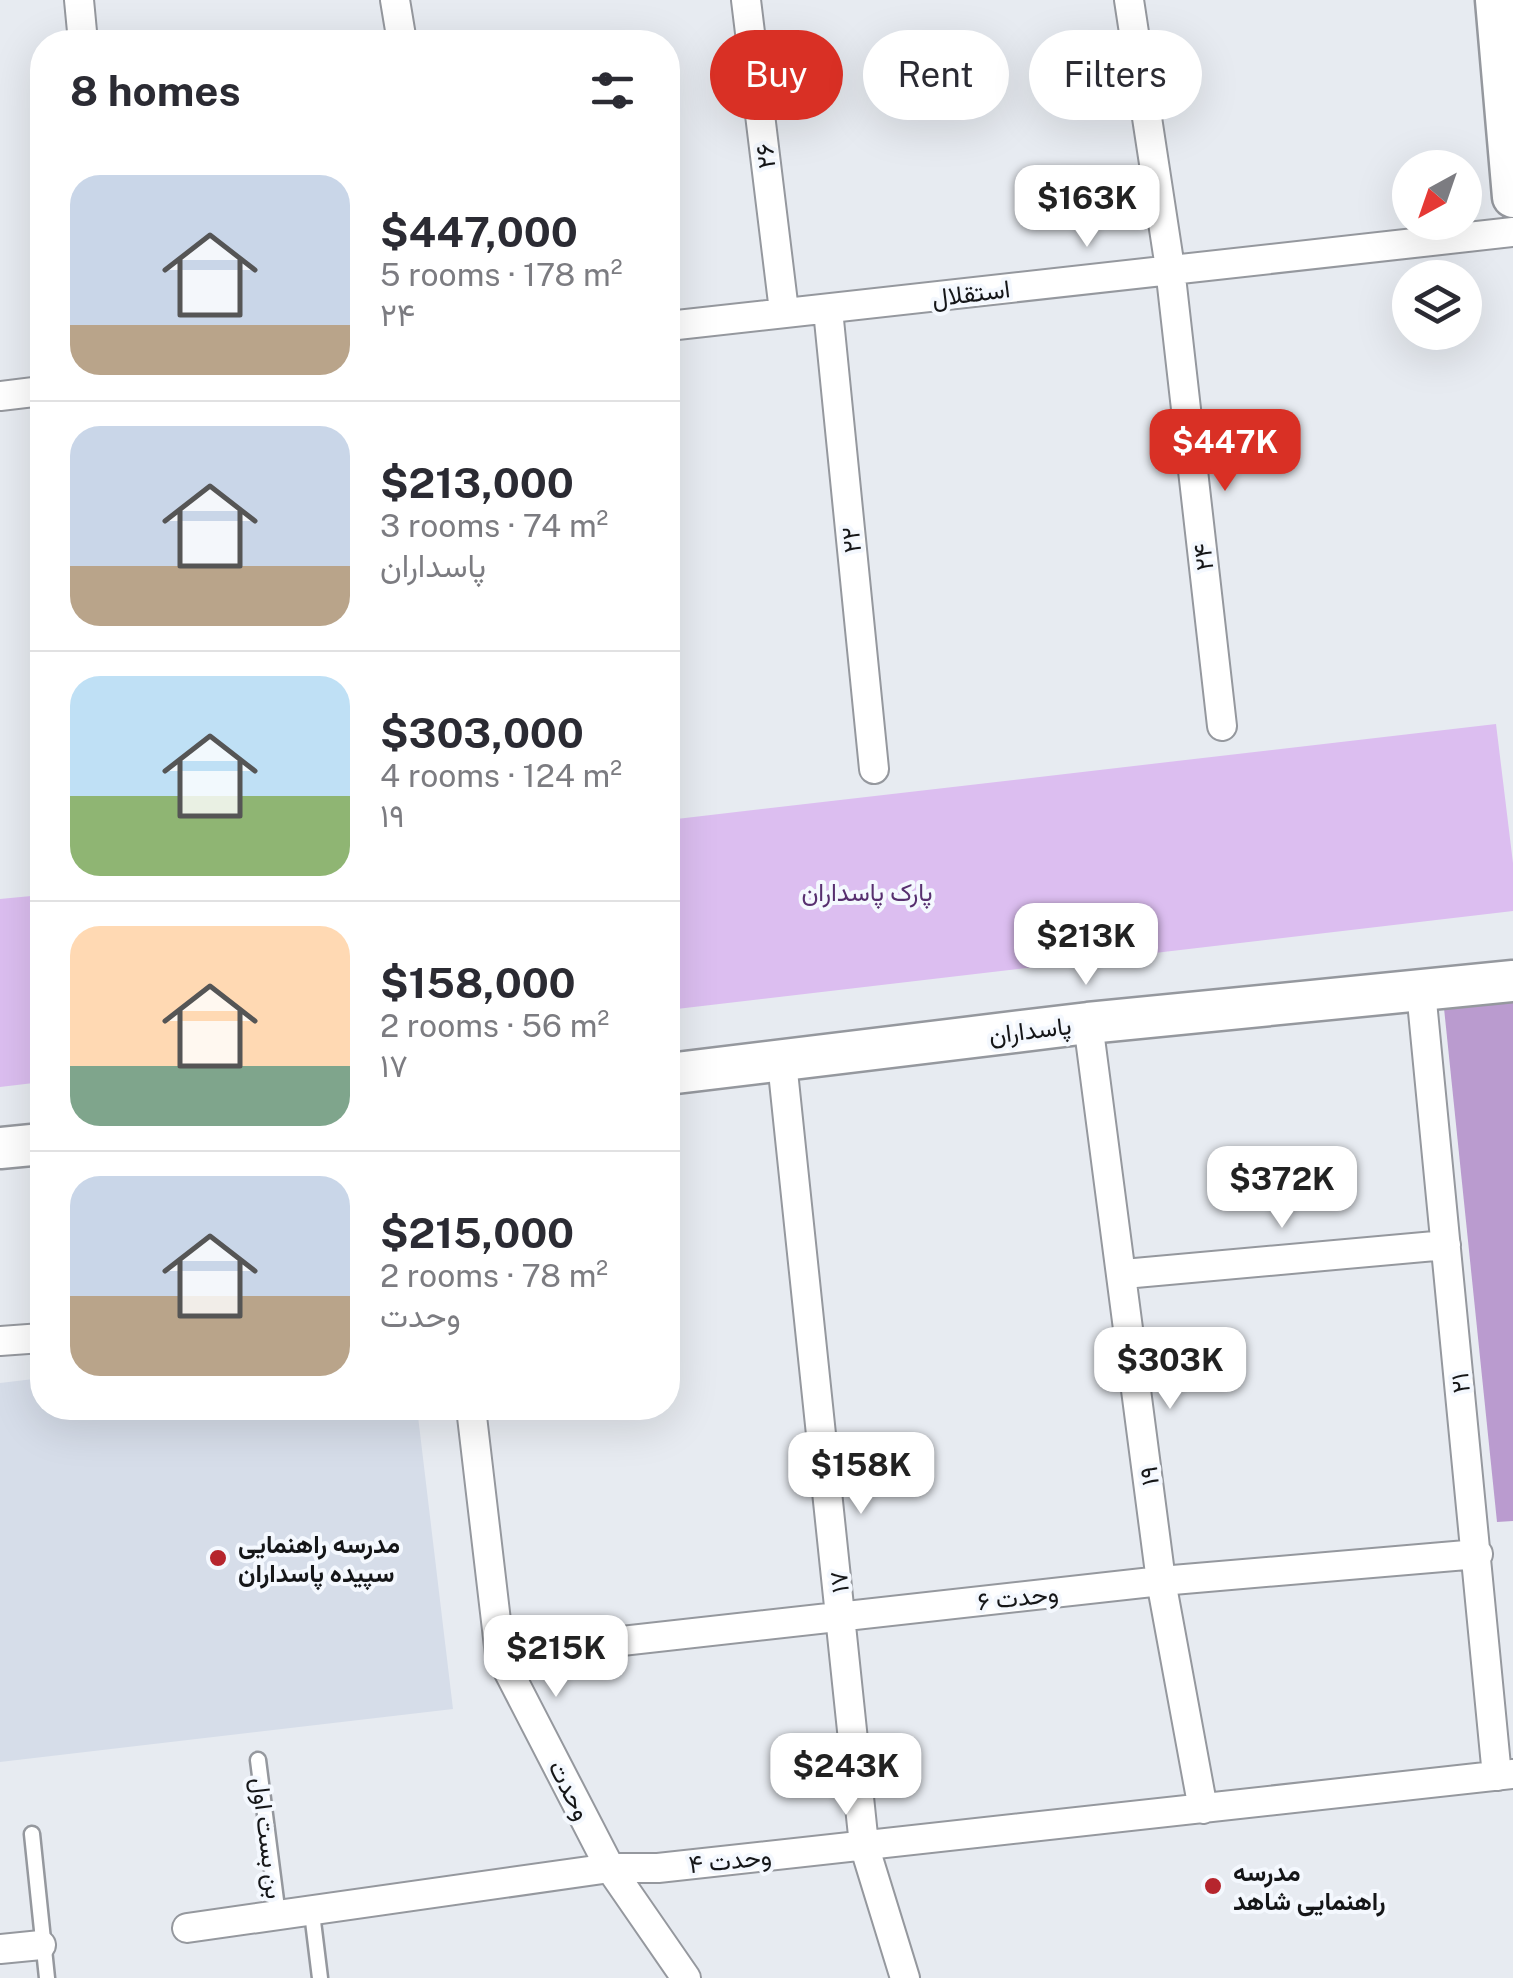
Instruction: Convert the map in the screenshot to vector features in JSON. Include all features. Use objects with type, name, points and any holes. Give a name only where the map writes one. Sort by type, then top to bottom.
[{"type":"street","points":[[79,0],[82,30]]},
{"type":"street","points":[[396,0],[400,30]]},
{"type":"street","name":"۲۶","points":[[746,0],[784,312]]},
{"type":"street","name":"۲۴","points":[[1128,0],[1170,268],[1222,726]]},
{"type":"street","points":[[1496,0],[1513,196]]},
{"type":"street","name":"استقلال","points":[[680,325],[1513,232]]},
{"type":"street","name":"۲۲","points":[[828,310],[874,769]]},
{"type":"street","points":[[0,396],[30,392]]},
{"type":"street","name":"پاسداران","points":[[680,1073],[1088,1023],[1513,982]]},
{"type":"street","name":"۲۱","points":[[1421,991],[1478,1554],[1505,1775]]},
{"type":"street","name":"۱۹","points":[[1088,1023],[1162,1581],[1203,1810]]},
{"type":"street","name":"۱۷","points":[[782,1062],[864,1845],[904,1978]]},
{"type":"street","points":[[0,1148],[30,1145]]},
{"type":"street","points":[[1124,1274],[1446,1245]]},
{"type":"street","points":[[0,1341],[30,1339]]},
{"type":"street","name":"وحدت","points":[[472,1420],[500,1655],[610,1868],[686,1978]]},
{"type":"street","name":"وحدت ۶","points":[[559,1648],[1162,1581],[1478,1554]]},
{"type":"street","name":"وحدت ۴","points":[[187,1928],[610,1868],[658,1868],[1505,1775]]},
{"type":"street","points":[[0,1950],[42,1945]]},
{"type":"lane","name":"بن بست اول","points":[[258,1760],[278,1917]]},
{"type":"lane","points":[[32,1834],[47,1978]]},
{"type":"lane","points":[[312,1913],[320,1978]]},
{"type":"shaded area","points":[[1513,1002],[1513,1521],[1497,1522],[1444,1008]]},
{"type":"shaded area","name":"مدرسه راهنمایی سپیده پاسداران","points":[[30,1379],[30,1420],[418,1420],[453,1709],[0,1762],[0,1383]]},
{"type":"green space","name":"پارک پاسداران","points":[[1496,724],[1513,863],[1513,911],[680,1009],[680,819]]},
{"type":"green space","points":[[30,896],[30,1083],[0,1087],[0,899]]},
{"type":"place","name":"مدرسه راهنمایی سپیده پاسداران","points":[[218,1558]]},
{"type":"place","name":"مدرسه راهنمایی شاهد","points":[[1213,1886]]}]
